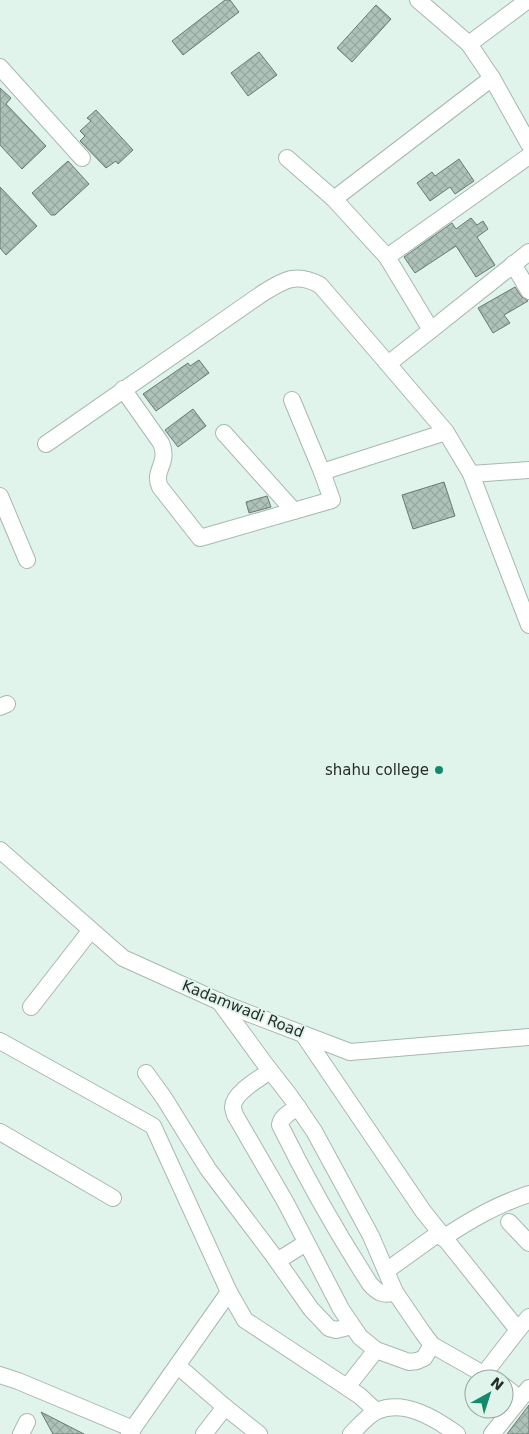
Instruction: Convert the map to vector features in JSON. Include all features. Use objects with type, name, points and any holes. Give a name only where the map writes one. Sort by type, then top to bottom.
[{"type":"street","points":[[418,0],[469,44],[492,78],[529,144]]},
{"type":"street","points":[[469,44],[528,0]]},
{"type":"street","points":[[0,67],[82,158]]},
{"type":"street","points":[[334,199],[492,78]]},
{"type":"street","points":[[387,257],[529,156]]},
{"type":"street","points":[[287,158],[334,199],[387,257],[431,330]]},
{"type":"street","points":[[388,364],[529,252]]},
{"type":"street","points":[[513,264],[529,292]]},
{"type":"street","points":[[46,444],[281,281],[309,278],[320,285],[446,432],[470,474],[526,608],[529,625]]},
{"type":"street","points":[[123,390],[164,450],[165,457],[157,477],[160,487],[200,538],[332,500],[292,400]]},
{"type":"street","points":[[322,472],[446,432]]},
{"type":"street","points":[[224,433],[294,511]]},
{"type":"street","points":[[470,474],[529,470]]},
{"type":"street","points":[[0,496],[27,560]]},
{"type":"street","name":"Kadamwadi Road","points":[[0,850],[123,958],[219,1001],[350,1052],[529,1037]]},
{"type":"street","points":[[31,1007],[91,930]]},
{"type":"street","points":[[219,1001],[314,1131],[367,1228],[396,1292],[418,1327],[432,1345],[474,1369]]},
{"type":"street","points":[[303,1034],[441,1235],[518,1330]]},
{"type":"street","points":[[0,1041],[153,1126],[229,1292],[245,1320],[346,1387],[376,1411]]},
{"type":"street","points":[[270,1071],[242,1091],[236,1098],[233,1106],[235,1115],[286,1203],[352,1326],[376,1350],[409,1362],[417,1362],[424,1358],[432,1345]]},
{"type":"street","points":[[146,1073],[164,1098],[208,1169],[311,1309],[325,1325],[336,1330],[352,1326]]},
{"type":"street","points":[[298,1107],[284,1116],[280,1121],[280,1125],[309,1182],[370,1284],[375,1290],[383,1294],[396,1292]]},
{"type":"street","points":[[0,1132],[113,1198]]},
{"type":"street","points":[[386,1271],[441,1235],[491,1208],[529,1194]]},
{"type":"street","points":[[510,1222],[529,1243]]},
{"type":"street","points":[[277,1261],[306,1243]]},
{"type":"street","points":[[0,1376],[18,1381],[131,1431],[229,1292]]},
{"type":"street","points":[[493,1369],[518,1330],[529,1317]]},
{"type":"street","points":[[346,1387],[376,1350]]},
{"type":"street","points":[[178,1366],[259,1434]]},
{"type":"street","points":[[492,1434],[524,1393]]},
{"type":"street","points":[[204,1434],[225,1407]]},
{"type":"street","points":[[351,1434],[376,1411],[403,1408],[430,1417],[457,1434]]},
{"type":"building","points":[[225,0],[230,0],[239,12],[183,55],[172,41]]},
{"type":"building","points":[[376,5],[391,19],[352,62],[337,48]]},
{"type":"building","points":[[259,52],[277,75],[248,96],[231,73]]},
{"type":"building","points":[[0,88],[11,98],[6,104],[46,146],[22,169],[0,145]]},
{"type":"building","points":[[96,110],[133,150],[118,164],[116,161],[106,168],[80,141],[85,136],[80,131],[91,121],[87,118]]},
{"type":"building","points":[[459,159],[474,181],[455,194],[450,187],[430,201],[417,183],[432,172],[435,176]]},
{"type":"building","points":[[68,161],[89,184],[55,215],[51,215],[32,193]]},
{"type":"building","points":[[0,187],[37,226],[6,255],[0,248]]},
{"type":"building","points":[[471,218],[477,225],[483,221],[488,229],[477,237],[495,265],[476,277],[456,246],[415,273],[404,257],[452,223],[456,229]]},
{"type":"building","points":[[515,287],[521,296],[528,301],[504,315],[510,323],[493,333],[478,308]]},
{"type":"building","points":[[199,360],[209,373],[156,411],[143,394],[188,363],[190,366]]},
{"type":"building","points":[[193,409],[206,426],[178,447],[165,430]]},
{"type":"building","points":[[444,482],[455,516],[413,529],[402,495]]},
{"type":"building","points":[[267,496],[271,507],[249,513],[246,502]]},
{"type":"building","points":[[529,1405],[529,1434],[507,1434]]},
{"type":"building","points":[[41,1412],[84,1434],[53,1434]]},
{"type":"place","name":"shahu college","points":[[439,770]]}]
